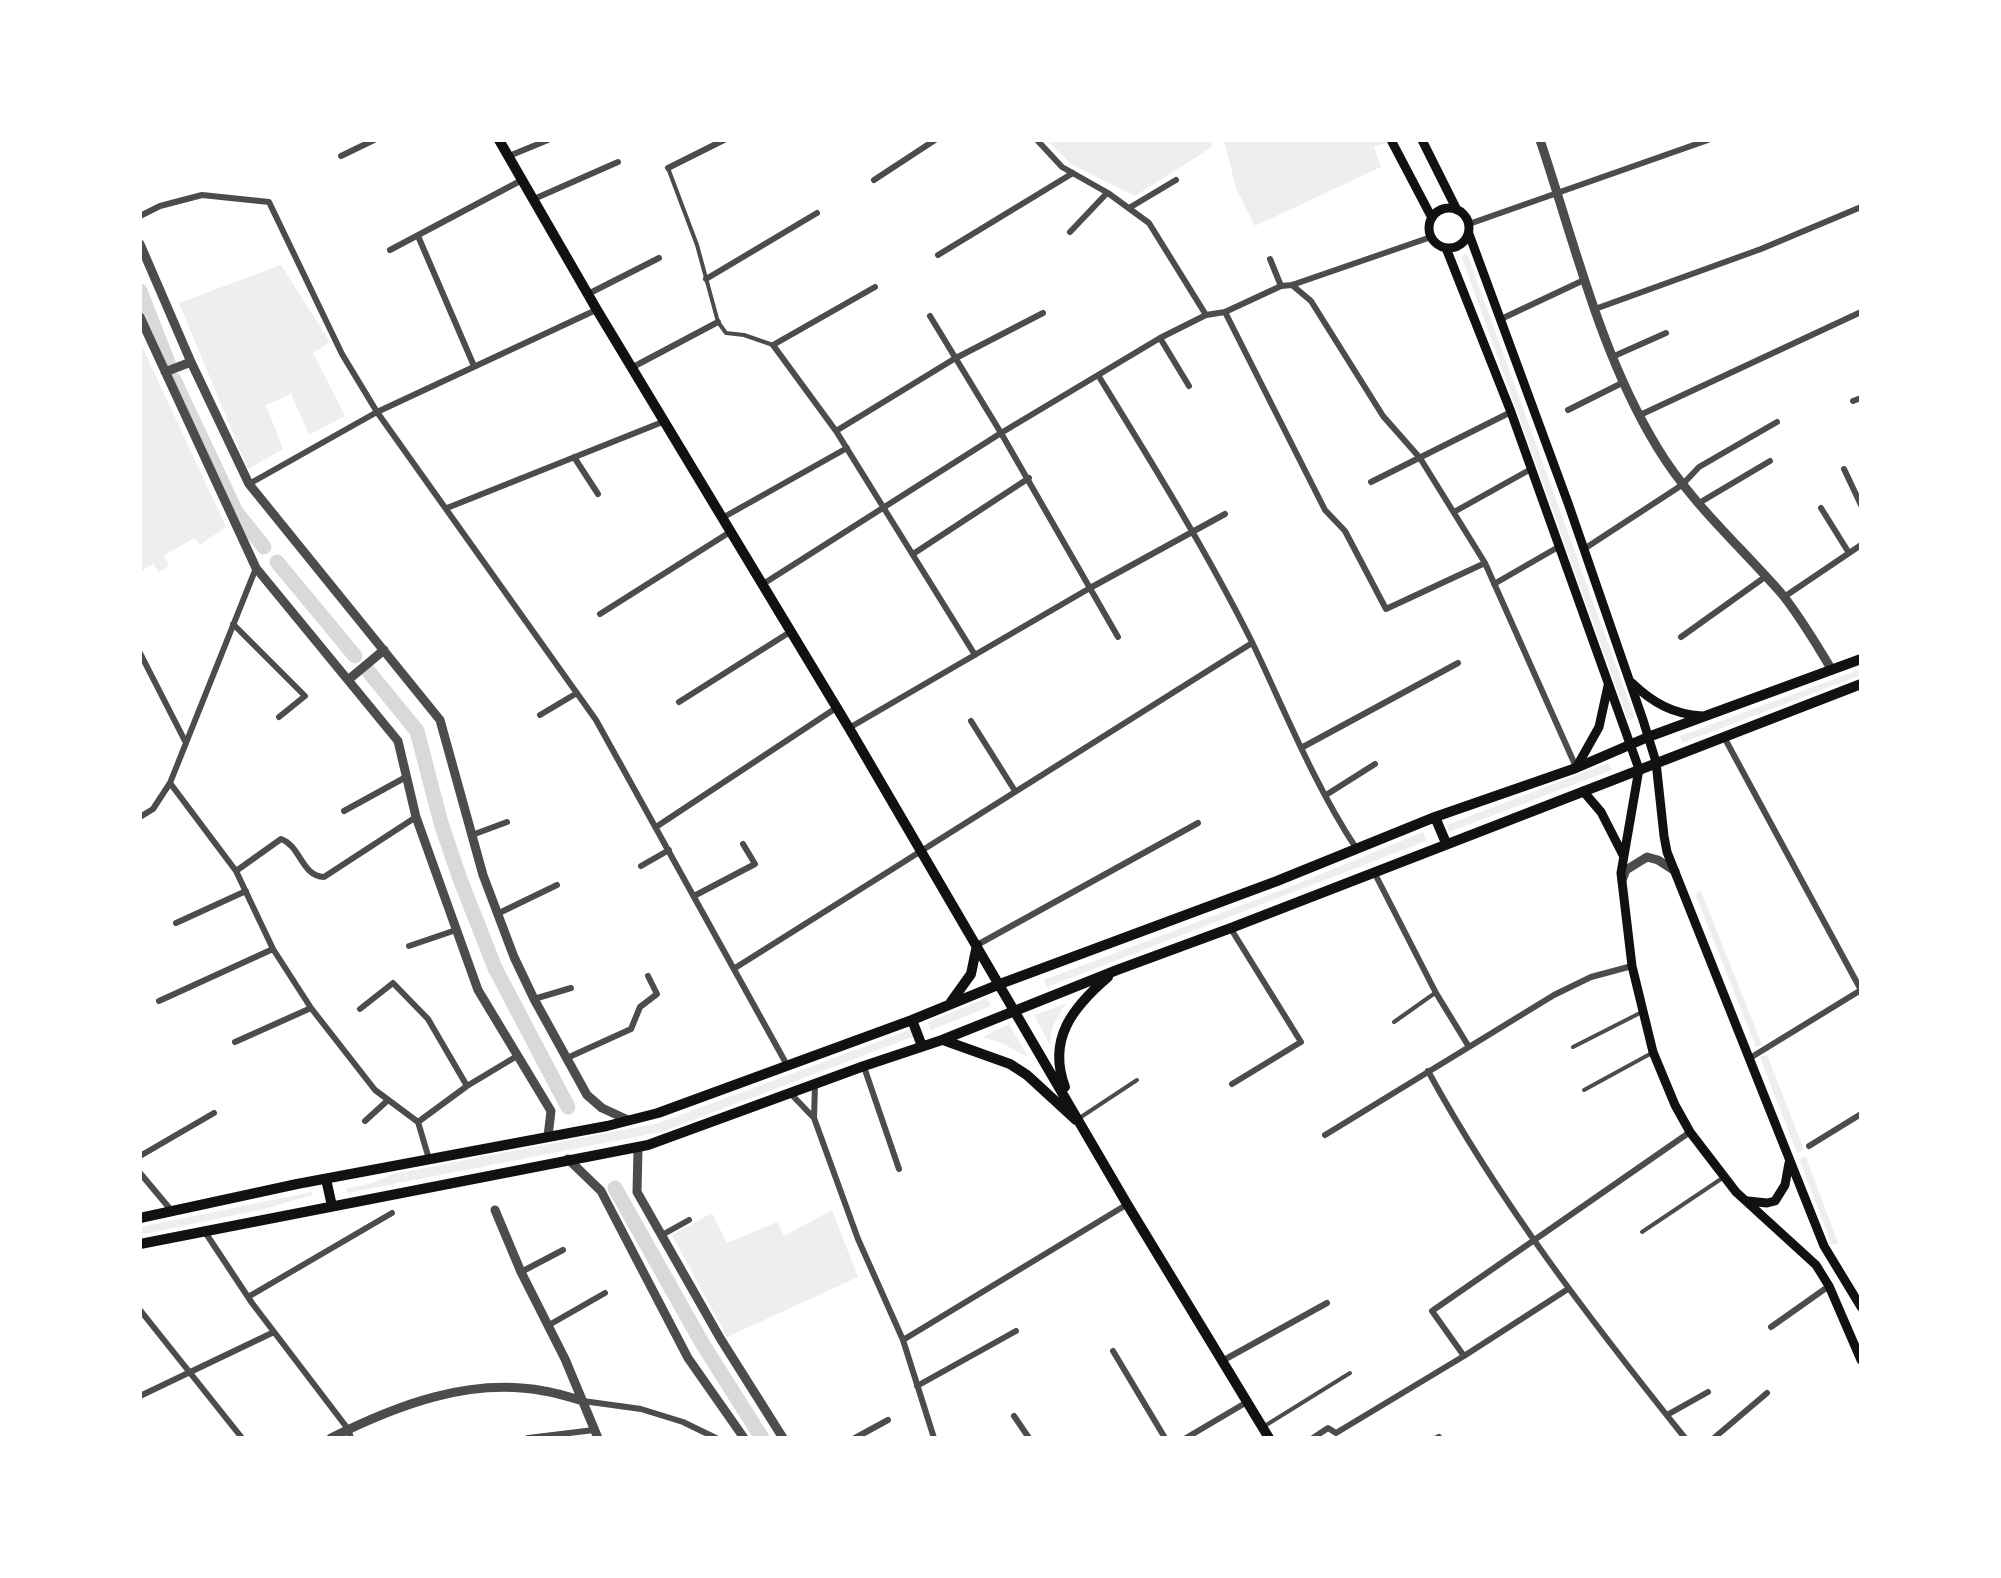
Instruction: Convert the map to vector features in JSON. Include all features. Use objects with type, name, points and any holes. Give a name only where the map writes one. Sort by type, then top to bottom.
[{"type":"main road","points":[[499,140],[1266,1433]]},
{"type":"main road","points":[[1391,140],[1432,218]]},
{"type":"main road","points":[[1422,140],[1457,210]]},
{"type":"main road","points":[[1469,229],[1464,242],[1446,248],[1432,237],[1430,228],[1432,218],[1448,208],[1465,216],[1630,680],[1656,762],[1664,836],[1675,871],[1824,1246],[1860,1302]]},
{"type":"main road","points":[[1446,248],[1511,412],[1638,769],[1622,880],[1632,966],[1653,1052],[1674,1105],[1690,1132],[1746,1201],[1816,1265],[1830,1286],[1861,1360]]},
{"type":"main road","points":[[140,1218],[658,1113],[1861,659]]},
{"type":"main road","points":[[1630,680],[1646,697],[1666,708],[1705,716]]},
{"type":"main road","points":[[1576,768],[1598,726],[1609,683]]},
{"type":"main road","points":[[140,1244],[638,1148],[942,1040],[1858,685]]},
{"type":"main road","points":[[1583,790],[1602,812],[1623,855]]},
{"type":"main road","points":[[1435,817],[1446,843]]},
{"type":"main road","points":[[950,1004],[971,974],[978,945]]},
{"type":"main road","points":[[1080,1121],[1060,1072],[1058,1053],[1071,1015],[1086,996],[1117,970]]},
{"type":"main road","points":[[912,1020],[922,1046]]},
{"type":"main road","points":[[942,1040],[1010,1064],[1080,1121]]},
{"type":"main road","points":[[1746,1201],[1775,1201],[1785,1186],[1790,1160]]},
{"type":"main road","points":[[326,1178],[332,1206]]},
{"type":"street","points":[[341,156],[374,140]]},
{"type":"street","points":[[509,156],[548,140]]},
{"type":"street","points":[[668,168],[724,140]]},
{"type":"street","points":[[874,180],[935,140]]},
{"type":"street","points":[[1037,140],[1062,167],[1148,222],[1206,314]]},
{"type":"street","points":[[1469,229],[1708,140]]},
{"type":"street","points":[[1543,141],[1594,309],[1612,357],[1657,447],[1682,485],[1784,597],[1832,670]]},
{"type":"street","points":[[533,199],[618,162]]},
{"type":"street","points":[[938,255],[1074,173]]},
{"type":"street","points":[[390,250],[522,180]]},
{"type":"street","points":[[1129,208],[1176,180]]},
{"type":"street","points":[[1070,232],[1108,193]]},
{"type":"street","points":[[140,216],[160,206],[202,195],[270,202],[342,354],[378,412],[596,720],[788,1065]]},
{"type":"street","points":[[1594,309],[1762,248],[1861,206]]},
{"type":"street","points":[[706,279],[818,214]]},
{"type":"street","points":[[418,236],[474,366]]},
{"type":"street","points":[[763,584],[1001,433],[1206,314],[1225,312],[1281,286],[1432,237]]},
{"type":"street","points":[[140,244],[249,484],[440,720],[471,836],[514,957],[588,1095],[602,1108],[628,1120]]},
{"type":"street","points":[[588,294],[658,258]]},
{"type":"street","points":[[1270,259],[1281,286]]},
{"type":"street","points":[[1501,320],[1584,280]]},
{"type":"street","points":[[1292,285],[1311,302],[1383,416],[1420,458],[1485,563],[1576,768]]},
{"type":"street","points":[[875,288],[773,345],[836,431],[975,655]]},
{"type":"street","points":[[249,484],[378,412],[597,310]]},
{"type":"street","points":[[1225,312],[1324,510],[1345,531],[1386,609],[1485,563]]},
{"type":"street","points":[[1640,415],[1861,312]]},
{"type":"street","points":[[836,431],[954,359],[1043,314]]},
{"type":"street","points":[[930,316],[1118,637]]},
{"type":"street","points":[[140,318],[256,568],[398,741],[416,817],[478,990],[551,1112],[548,1136]]},
{"type":"street","points":[[633,367],[718,322]]},
{"type":"street","points":[[1612,357],[1666,333]]},
{"type":"street","points":[[1160,338],[1189,386]]},
{"type":"street","points":[[165,372],[192,362]]},
{"type":"street","points":[[1098,375],[1194,531],[1300,748],[1356,848]]},
{"type":"street","points":[[1568,410],[1624,382]]},
{"type":"street","points":[[1371,482],[1511,412]]},
{"type":"street","points":[[447,508],[666,421]]},
{"type":"street","points":[[1584,549],[1682,485],[1698,467],[1777,422]]},
{"type":"street","points":[[724,518],[847,448]]},
{"type":"street","points":[[574,457],[598,494]]},
{"type":"street","points":[[1699,503],[1770,461]]},
{"type":"street","points":[[1454,512],[1531,469]]},
{"type":"street","points":[[1844,469],[1861,505]]},
{"type":"street","points":[[912,554],[1028,478]]},
{"type":"street","points":[[1821,508],[1849,553]]},
{"type":"street","points":[[850,728],[1225,514]]},
{"type":"street","points":[[600,614],[732,531]]},
{"type":"street","points":[[1784,597],[1861,545]]},
{"type":"street","points":[[1494,584],[1560,546]]},
{"type":"street","points":[[140,817],[153,809],[170,783],[256,568]]},
{"type":"street","points":[[1681,637],[1766,577]]},
{"type":"street","points":[[233,624],[305,696],[279,717]]},
{"type":"street","points":[[679,702],[791,631]]},
{"type":"street","points":[[734,968],[1252,643]]},
{"type":"street","points":[[348,680],[384,650]]},
{"type":"street","points":[[140,652],[186,742]]},
{"type":"street","points":[[1300,748],[1458,663]]},
{"type":"street","points":[[1858,685],[1861,697]]},
{"type":"street","points":[[540,715],[577,693]]},
{"type":"street","points":[[656,826],[837,708]]},
{"type":"street","points":[[970,720],[1015,791]]},
{"type":"street","points":[[1724,737],[1861,990],[1749,1059]]},
{"type":"street","points":[[1326,796],[1374,764]]},
{"type":"street","points":[[344,812],[406,777]]},
{"type":"street","points":[[170,783],[236,871],[273,948],[311,1008],[375,1090],[418,1122],[429,1159]]},
{"type":"street","points":[[236,871],[281,839],[291,843],[310,872],[324,876],[416,817]]},
{"type":"street","points":[[471,836],[507,822]]},
{"type":"street","points":[[978,945],[1198,823]]},
{"type":"street","points":[[694,896],[755,864],[743,844]]},
{"type":"street","points":[[641,866],[669,850]]},
{"type":"street","points":[[1622,880],[1626,870],[1647,857],[1675,871]]},
{"type":"street","points":[[1374,872],[1436,993],[1469,1047]]},
{"type":"street","points":[[497,914],[557,884]]},
{"type":"street","points":[[176,923],[246,891]]},
{"type":"street","points":[[1230,928],[1301,1042],[1232,1084]]},
{"type":"street","points":[[409,946],[456,930]]},
{"type":"street","points":[[160,1001],[273,948]]},
{"type":"street","points":[[1325,1134],[1554,995],[1592,977],[1632,966]]},
{"type":"street","points":[[567,1058],[631,1029],[640,1007],[657,994],[648,976]]},
{"type":"street","points":[[360,1009],[393,983],[428,1019],[467,1086]]},
{"type":"street","points":[[534,999],[571,988]]},
{"type":"street","points":[[235,1042],[311,1008]]},
{"type":"street","points":[[418,1122],[517,1056]]},
{"type":"street","points":[[864,1066],[899,1169]]},
{"type":"street","points":[[1428,1071],[1457,1124],[1533,1242],[1685,1438]]},
{"type":"street","points":[[815,1085],[814,1118],[858,1240],[903,1340],[934,1438]]},
{"type":"street","points":[[790,1094],[814,1118]]},
{"type":"street","points":[[365,1121],[387,1101]]},
{"type":"street","points":[[140,1156],[214,1113]]},
{"type":"street","points":[[1809,1146],[1861,1114]]},
{"type":"street","points":[[1464,1356],[1432,1311],[1690,1132]]},
{"type":"street","points":[[638,1148],[637,1192],[782,1438]]},
{"type":"street","points":[[568,1159],[601,1191],[688,1358],[744,1438]]},
{"type":"street","points":[[140,1172],[172,1212]]},
{"type":"street","points":[[903,1340],[1127,1204]]},
{"type":"street","points":[[495,1210],[596,1434],[528,1438]]},
{"type":"street","points":[[248,1297],[392,1212]]},
{"type":"street","points":[[661,1236],[689,1220]]},
{"type":"street","points":[[205,1232],[350,1434]]},
{"type":"street","points":[[521,1272],[563,1250]]},
{"type":"street","points":[[1771,1328],[1830,1286]]},
{"type":"street","points":[[1313,1438],[1328,1428],[1338,1436],[1568,1289]]},
{"type":"street","points":[[549,1325],[605,1293]]},
{"type":"street","points":[[1222,1361],[1327,1302]]},
{"type":"street","points":[[140,1310],[242,1438]]},
{"type":"street","points":[[140,1396],[274,1332]]},
{"type":"street","points":[[918,1386],[1016,1332]]},
{"type":"street","points":[[1113,1351],[1164,1438]]},
{"type":"street","points":[[331,1438],[350,1434],[411,1403],[459,1390],[510,1387],[641,1409],[683,1422],[716,1438]]},
{"type":"street","points":[[1667,1415],[1708,1392]]},
{"type":"street","points":[[1714,1438],[1767,1393]]},
{"type":"street","points":[[1186,1438],[1248,1402]]},
{"type":"street","points":[[1014,1416],[1029,1438]]},
{"type":"street","points":[[855,1438],[888,1420]]},
{"type":"lane","points":[[668,168],[697,244],[718,322],[726,333],[744,334],[773,345]]},
{"type":"lane","points":[[1394,1022],[1436,993]]},
{"type":"lane","points":[[1573,1047],[1643,1012]]},
{"type":"lane","points":[[1584,1090],[1653,1052]]},
{"type":"lane","points":[[1080,1121],[1136,1080]]},
{"type":"lane","points":[[1642,1232],[1724,1176]]},
{"type":"lane","points":[[1266,1433],[1350,1372]]},
{"type":"shaded area","points":[[1046,140],[1211,140],[1212,147],[1135,196],[1071,164]]},
{"type":"shaded area","points":[[1224,140],[1393,140],[1374,147],[1381,167],[1255,226],[1236,188]]},
{"type":"shaded area","points":[[1464,253],[1635,718],[1628,720],[1462,258]]},
{"type":"shaded area","points":[[281,265],[330,342],[313,353],[345,416],[309,435],[291,394],[266,405],[283,449],[248,469],[179,303]]},
{"type":"shaded area","points":[[140,342],[226,527],[200,545],[195,538],[164,555],[169,566],[159,572],[153,564],[140,572]]},
{"type":"shaded area","points":[[1861,669],[1861,675],[1682,743],[1680,736]]},
{"type":"shaded area","points":[[1608,763],[1612,770],[1449,832],[1447,825]]},
{"type":"shaded area","points":[[1423,832],[1426,841],[1047,987],[1044,980],[1287,888]]},
{"type":"shaded area","points":[[1701,891],[1762,1045],[1756,1047],[1695,894]]},
{"type":"shaded area","points":[[987,998],[991,1006],[931,1030],[928,1022]]},
{"type":"shaded area","points":[[1065,1004],[1052,1028],[1050,1045],[1034,1015]]},
{"type":"shaded area","points":[[1009,1024],[1029,1058],[983,1037]]},
{"type":"shaded area","points":[[912,1029],[915,1036],[661,1132],[347,1193],[347,1188],[393,1174],[659,1123]]},
{"type":"shaded area","points":[[1767,1055],[1804,1150],[1797,1153],[1760,1057]]},
{"type":"shaded area","points":[[1806,1157],[1838,1243],[1832,1245],[1799,1159]]},
{"type":"shaded area","points":[[312,1192],[264,1209],[140,1235],[140,1227]]},
{"type":"shaded area","points":[[832,1210],[858,1277],[727,1337],[672,1235],[712,1213],[727,1243],[777,1222],[784,1236]]},
{"type":"waterway","points":[[140,291],[169,365]]},
{"type":"waterway","points":[[174,380],[236,512],[264,547]]},
{"type":"waterway","points":[[277,562],[355,656]]},
{"type":"waterway","points":[[369,672],[417,731],[441,823],[495,968],[568,1107]]},
{"type":"waterway","points":[[615,1188],[702,1343],[762,1438]]}]
